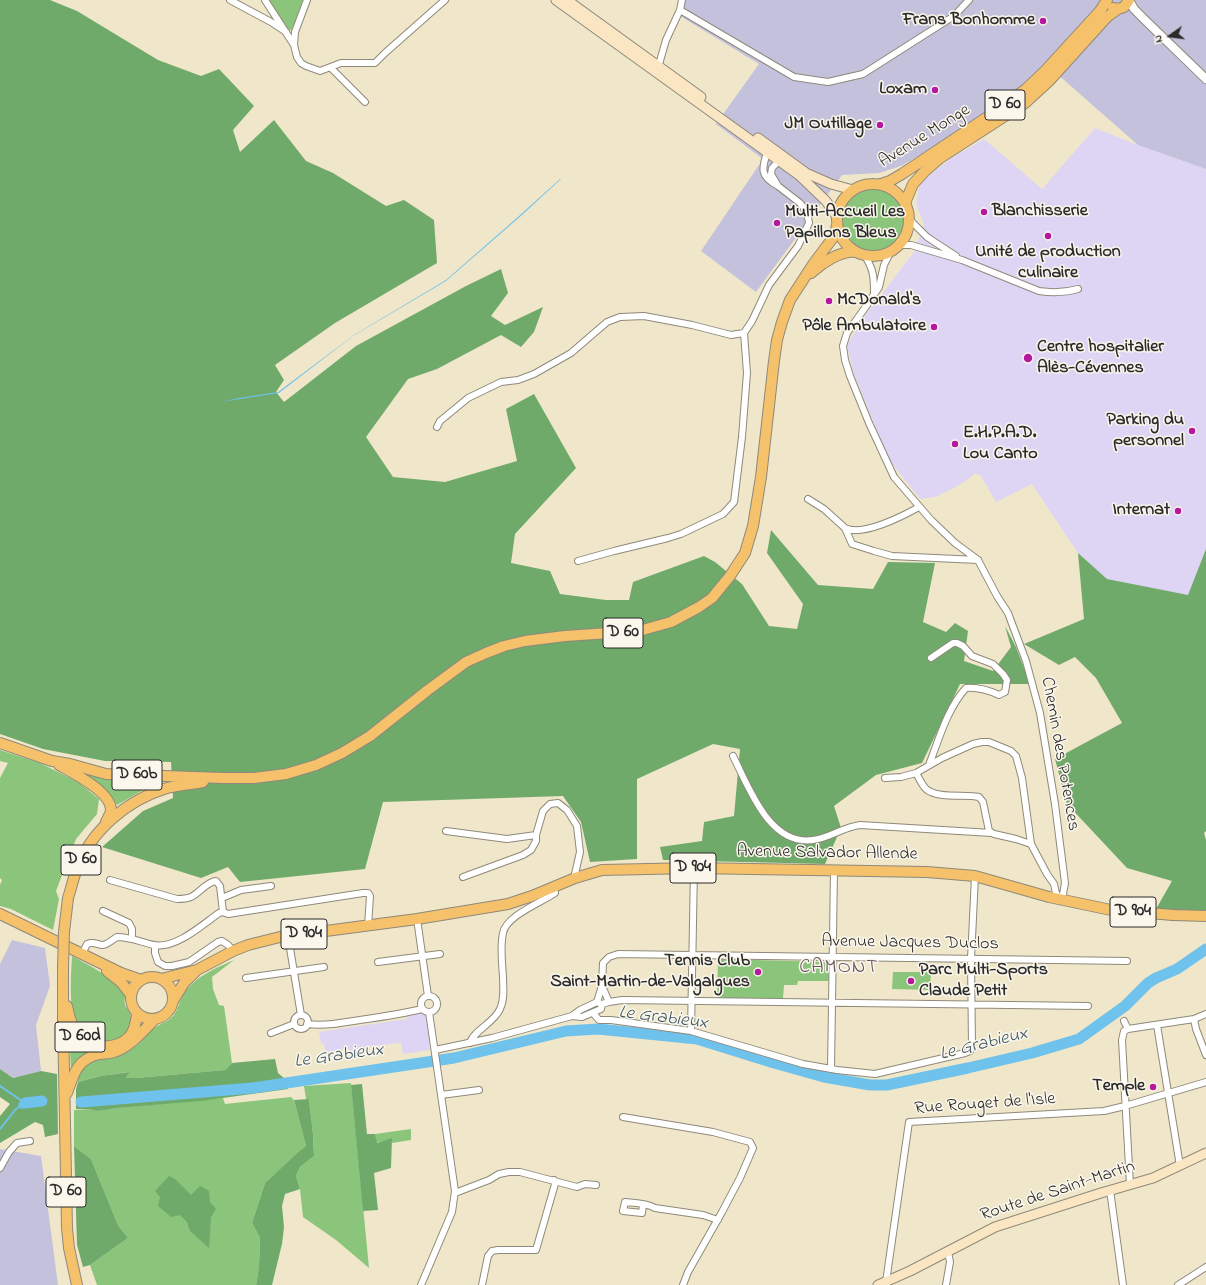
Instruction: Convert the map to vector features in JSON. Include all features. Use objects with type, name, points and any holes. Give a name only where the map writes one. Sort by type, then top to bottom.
[{"type":"main road","points":[[556,0],[781,159],[826,201],[837,221]]},
{"type":"main road","points":[[567,0],[656,70],[767,153],[831,184],[853,190]]},
{"type":"main road","points":[[1107,0],[1111,7],[1119,9]]},
{"type":"main road","name":"Avenue Monge","points":[[880,184],[890,181],[902,174],[996,112],[1026,89],[1045,71],[1100,11],[1107,0]]},
{"type":"main road","name":"Avenue Monge","points":[[905,203],[913,184],[925,171],[940,158],[1025,103],[1050,80],[1107,17],[1126,5],[1129,0]]},
{"type":"main road","points":[[871,184],[880,184],[895,191],[905,203],[909,219],[908,228],[905,238],[900,245],[890,252],[878,256],[860,254],[843,241],[839,233],[837,221],[839,206],[845,197],[853,190],[871,184]]},
{"type":"main road","name":"D 60","points":[[77,1285],[69,1248],[67,1228],[63,987],[64,932],[68,898],[76,871],[83,857],[103,827],[115,816],[135,803],[154,793],[169,788],[223,778],[254,778],[286,774],[342,753],[370,736],[466,662],[492,650],[518,642],[538,639],[639,631],[672,622],[686,616],[712,598],[730,576],[745,553],[753,526],[761,477],[777,340],[782,322],[790,300],[814,263],[835,235],[837,221]]},
{"type":"main road","name":"D 60","points":[[805,278],[820,265],[836,256],[852,252],[860,254]]},
{"type":"main road","name":"D 60b","points":[[0,743],[52,761],[70,764],[106,774],[223,778]]},
{"type":"main road","points":[[52,761],[82,779],[107,798],[111,812],[103,827]]},
{"type":"main road","name":"Avenue Salvador Allende","points":[[161,979],[197,970],[233,951],[248,945],[288,936],[417,919],[508,904],[575,878],[602,870],[694,868],[927,872],[975,876],[1060,900]]},
{"type":"main road","name":"D 904","points":[[1060,900],[1111,910],[1206,916]]},
{"type":"main road","points":[[0,914],[121,973],[141,980]]},
{"type":"main road","points":[[94,960],[121,982],[131,995]]},
{"type":"main road","name":"Avenue Salvador Allende","points":[[173,1001],[184,983],[197,970]]},
{"type":"main road","points":[[154,977],[161,979],[170,988],[173,1001],[171,1007],[162,1017],[149,1019],[142,1017],[137,1014],[131,1002],[131,995],[136,984],[141,980],[148,978],[154,977]]},
{"type":"main road","name":"D 60d","points":[[63,987],[73,1028],[81,1039],[98,1047],[115,1045],[129,1037],[134,1029],[137,1014]]},
{"type":"main road","points":[[65,1098],[77,1066],[98,1054],[115,1052],[134,1041],[156,1019]]},
{"type":"main road","name":"Route de Saint-Martin","points":[[882,1283],[910,1271],[995,1227],[1110,1190],[1153,1178],[1206,1153]]},
{"type":"street","points":[[230,0],[271,22],[286,32]]},
{"type":"street","points":[[265,0],[294,45],[301,63],[320,71],[341,63],[375,63],[445,0]]},
{"type":"street","points":[[294,45],[295,32],[307,0]]},
{"type":"street","points":[[656,70],[666,40],[680,10],[682,0]]},
{"type":"street","points":[[680,10],[794,77],[828,82],[863,74],[954,16],[969,0]]},
{"type":"street","points":[[1129,0],[1134,9],[1206,78]]},
{"type":"street","points":[[1119,9],[1132,12],[1146,21]]},
{"type":"street","points":[[331,68],[365,102]]},
{"type":"street","points":[[578,562],[681,534],[723,514],[734,502],[742,437],[747,373],[744,333],[752,321],[769,285],[798,246],[809,223],[807,212],[800,203],[772,183],[766,176],[763,169],[767,153]]},
{"type":"street","points":[[778,186],[771,174],[772,168],[781,159]]},
{"type":"street","points":[[909,219],[927,237],[962,260]]},
{"type":"street","points":[[900,245],[911,245],[962,260],[1039,291],[1052,293],[1078,289]]},
{"type":"street","name":"Chemin des Potences","points":[[890,252],[884,265],[879,287],[846,333],[843,346],[845,360],[852,383],[894,477],[919,507],[955,543],[978,560],[1008,613],[1024,656],[1040,713],[1055,804],[1065,883],[1060,900]]},
{"type":"street","points":[[860,254],[871,266],[874,279],[874,294]]},
{"type":"street","points":[[437,427],[440,421],[468,398],[501,382],[518,380],[534,374],[571,353],[607,322],[620,317],[644,316],[692,324],[731,334],[744,333]]},
{"type":"street","points":[[808,499],[824,509],[850,531],[876,526],[899,518],[919,507]]},
{"type":"street","points":[[845,528],[852,544],[892,556],[978,560]]},
{"type":"street","points":[[930,765],[958,696],[966,688],[972,687],[988,690],[999,695],[1005,692],[1007,680],[993,664],[972,656],[963,646],[957,643],[953,643],[931,658]]},
{"type":"street","points":[[885,778],[901,778],[916,773],[942,758],[973,744],[982,742],[990,742],[1011,751],[1016,756],[1022,778],[1031,844],[1054,884],[1056,893],[1060,900]]},
{"type":"street","points":[[733,756],[765,816],[779,831],[796,840],[815,840],[827,837],[850,826],[860,825],[992,833],[1031,844]]},
{"type":"street","points":[[916,773],[925,788],[930,792],[943,795],[980,798],[983,802],[988,828],[992,833]]},
{"type":"street","points":[[463,877],[523,855],[532,850],[536,842],[536,835],[543,811],[550,804],[558,803],[567,810],[577,826],[580,852],[575,878]]},
{"type":"street","points":[[446,831],[507,839],[536,835]]},
{"type":"street","points":[[691,1031],[694,868]]},
{"type":"street","points":[[831,1069],[834,871]]},
{"type":"street","points":[[593,1013],[595,1017],[600,1020],[611,1020],[691,1031],[798,1062],[831,1069],[875,1074],[965,1053],[970,1051],[972,1047],[971,1004],[975,876]]},
{"type":"street","points":[[110,880],[178,899],[192,896],[210,882],[216,881],[220,886],[223,912]]},
{"type":"street","points":[[222,898],[241,890],[271,886]]},
{"type":"street","points":[[470,1043],[472,1038],[500,1011],[503,1001],[502,939],[505,926],[515,917],[554,893],[554,887]]},
{"type":"street","points":[[82,954],[87,944],[95,942],[102,945],[114,937],[132,939],[155,945],[165,944],[181,939],[219,913],[223,912],[228,914],[368,893],[370,896],[368,926]]},
{"type":"street","points":[[104,911],[129,923],[132,929],[132,939]]},
{"type":"street","points":[[417,919],[428,996]]},
{"type":"street","points":[[288,936],[301,1015],[306,1018],[307,1024]]},
{"type":"street","points":[[155,945],[156,958],[158,962],[165,966],[189,962],[218,942],[222,941],[233,951]]},
{"type":"street","points":[[378,962],[440,954]]},
{"type":"street","name":"Avenue Jacques Duclos","points":[[602,986],[603,963],[609,956],[618,954],[832,958],[1127,960]]},
{"type":"street","points":[[246,978],[324,967]]},
{"type":"street","points":[[602,986],[609,1002]]},
{"type":"street","points":[[602,986],[600,1005],[603,1014],[611,1020]]},
{"type":"street","points":[[422,1009],[421,1001],[428,996]]},
{"type":"street","points":[[307,1024],[335,1024],[393,1016],[422,1009],[429,1012],[436,1008],[437,1003],[432,997],[428,996]]},
{"type":"street","points":[[572,1016],[580,1010],[622,1000],[1088,1006]]},
{"type":"street","points":[[435,1052],[572,1016],[582,1017],[593,1013],[600,1005]]},
{"type":"street","points":[[421,1285],[452,1212],[454,1193],[429,1012]]},
{"type":"street","points":[[1130,1185],[1122,1035],[1124,1031],[1128,1029],[1194,1019],[1206,1014]]},
{"type":"street","points":[[297,1029],[294,1019],[301,1015]]},
{"type":"street","points":[[1194,1019],[1196,1029],[1206,1055]]},
{"type":"street","points":[[1124,1021],[1128,1029]]},
{"type":"street","points":[[271,1033],[304,1028],[307,1024]]},
{"type":"street","points":[[1157,1025],[1167,1094],[1180,1166]]},
{"type":"street","points":[[1125,1106],[1206,1082]]},
{"type":"street","points":[[441,1095],[479,1090]]},
{"type":"street","name":"Rue Rouget de l'Isle","points":[[882,1283],[909,1122],[1104,1111],[1125,1106]]},
{"type":"street","points":[[623,1117],[713,1132],[750,1142],[753,1148],[740,1178],[688,1272],[683,1285]]},
{"type":"street","points":[[0,1168],[9,1152],[17,1143],[30,1141]]},
{"type":"street","points":[[454,1193],[489,1180],[499,1174],[509,1172],[520,1172],[577,1187],[585,1184],[596,1185]]},
{"type":"street","points":[[482,1285],[488,1256],[492,1251],[536,1250],[555,1184],[554,1180]]},
{"type":"street","points":[[1110,1190],[1123,1285]]},
{"type":"street","points":[[643,1204],[652,1205],[655,1208],[703,1215],[718,1220]]},
{"type":"street","points":[[946,1285],[950,1262],[948,1252]]},
{"type":"street","points":[[1178,1285],[1206,1267]]},
{"type":"shaded area","points":[[684,0],[1206,0],[1206,169],[1138,145],[1048,66],[987,115],[901,166],[879,173],[842,175],[756,292],[701,251],[763,159],[716,124],[759,64],[680,16]]},
{"type":"shaded area","name":"Centre hospitalier Alès-Cévennes","points":[[1095,128],[1206,169],[1206,549],[1188,596],[1107,579],[1078,553],[1032,484],[996,502],[981,476],[975,473],[954,488],[935,497],[920,499],[889,460],[853,372],[847,345],[864,317],[914,252],[924,225],[916,204],[920,183],[950,159],[984,139],[1042,189]]},
{"type":"shaded area","points":[[12,940],[45,948],[50,986],[36,1025],[41,1071],[13,1078],[0,1069],[0,964]]},
{"type":"shaded area","points":[[421,1012],[426,1014],[430,1050],[403,1054],[401,1043],[370,1046],[370,1050],[350,1052],[349,1049],[325,1052],[324,1043],[321,1044],[319,1032],[407,1019],[407,1017]]},
{"type":"shaded area","points":[[0,1149],[41,1156],[58,1285],[0,1285]]},
{"type":"green space","points":[[0,0],[50,0],[77,11],[158,60],[201,76],[219,69],[254,106],[233,130],[240,152],[274,120],[306,161],[333,173],[386,206],[404,200],[434,220],[437,263],[335,323],[275,365],[284,380],[276,392],[284,402],[356,346],[466,286],[501,269],[508,293],[491,316],[505,325],[543,307],[534,332],[521,347],[501,335],[437,369],[408,379],[366,437],[393,477],[445,482],[517,461],[506,409],[534,394],[576,468],[515,534],[511,563],[550,571],[560,594],[606,600],[629,600],[633,582],[704,556],[715,562],[742,584],[769,626],[797,629],[803,604],[767,553],[771,530],[818,585],[873,589],[888,562],[935,563],[923,622],[946,632],[955,623],[968,631],[964,661],[993,671],[1011,647],[1005,626],[1016,647],[1030,684],[960,684],[922,763],[876,775],[834,806],[841,828],[825,864],[663,860],[660,847],[702,841],[704,822],[734,816],[740,749],[713,744],[637,779],[637,859],[590,862],[581,822],[563,796],[383,802],[365,869],[240,882],[228,867],[201,878],[102,847],[143,811],[173,798],[171,762],[105,761],[43,749],[0,734]]},
{"type":"green space","points":[[268,0],[303,0],[292,29],[288,32]]},
{"type":"green space","points":[[874,188],[892,194],[900,202],[906,220],[900,238],[892,246],[874,252],[856,246],[848,238],[842,220],[848,202],[856,194]]},
{"type":"green space","points":[[1206,549],[1206,831],[1204,833],[1206,840],[1206,911],[1156,909],[1172,881],[1127,868],[1067,804],[1055,759],[1122,723],[1096,678],[1075,657],[1059,665],[1024,644],[1084,619],[1078,553],[1107,579],[1188,595]]},
{"type":"green space","points":[[0,750],[40,763],[78,782],[99,799],[97,814],[76,839],[56,891],[59,899],[53,930],[11,909],[0,906],[0,885],[2,880],[0,878],[0,778],[8,763],[0,761]]},
{"type":"green space","points":[[88,775],[131,781],[153,782],[155,784],[117,805],[110,794]]},
{"type":"green space","points":[[72,956],[108,977],[121,988],[124,993],[125,1005],[130,1014],[131,1023],[123,1037],[118,1040],[103,1044],[95,1042],[86,1037],[77,1027],[73,1016],[71,999]]},
{"type":"green space","name":"Tennis Club Saint-Martin-de-Valgalgues","points":[[718,959],[828,962],[829,981],[798,981],[797,985],[784,985],[783,999],[717,998]]},
{"type":"green space","points":[[234,960],[212,977],[213,989],[219,1005],[224,1006],[232,1063],[225,1070],[126,1078],[128,1072],[101,1076],[78,1082],[83,1068],[88,1064],[123,1054],[136,1046],[153,1029],[174,1015],[187,989],[193,983],[220,966]]},
{"type":"green space","name":"Parc Multi-Sports Claude Petit","points":[[893,972],[931,972],[930,990],[892,989]]},
{"type":"green space","points":[[69,1030],[93,1051],[79,1059],[71,1070]]},
{"type":"green space","points":[[275,1059],[278,1073],[285,1079],[288,1089],[201,1101],[96,1111],[89,1109],[76,1109],[76,1089],[78,1082],[101,1076],[129,1072],[126,1078],[136,1078],[225,1070],[232,1063]]},
{"type":"green space","points":[[0,1069],[13,1078],[41,1071],[57,1074],[58,1134],[45,1137],[43,1125],[35,1122],[0,1143],[0,1116],[10,1104],[0,1097]]},
{"type":"green space","points":[[351,1083],[369,1268],[336,1240],[303,1217],[300,1189],[296,1176],[300,1167],[314,1156],[309,1099],[306,1099],[304,1086]]},
{"type":"green space","points":[[362,1084],[367,1134],[375,1134],[377,1143],[392,1138],[391,1168],[374,1173],[378,1210],[363,1211],[351,1085]]},
{"type":"green space","points":[[291,1097],[294,1100],[306,1146],[265,1183],[252,1223],[260,1238],[259,1266],[256,1285],[97,1285],[90,1265],[128,1238],[118,1225],[91,1159],[74,1146],[74,1110],[89,1109],[96,1111],[223,1098],[225,1104]]},
{"type":"green space","points":[[309,1099],[314,1156],[300,1167],[296,1176],[300,1189],[285,1194],[282,1206],[284,1227],[282,1244],[272,1285],[256,1285],[259,1266],[260,1238],[252,1223],[265,1183],[306,1146],[294,1100]]},
{"type":"green space","points":[[411,1129],[411,1140],[392,1143],[392,1139],[376,1143],[375,1134]]},
{"type":"green space","points":[[74,1146],[91,1159],[118,1225],[128,1238],[90,1265],[83,1267],[77,1245]]},
{"type":"green space","points":[[169,1176],[175,1179],[191,1195],[200,1186],[209,1191],[210,1202],[216,1209],[211,1217],[209,1248],[190,1231],[187,1222],[180,1215],[171,1217],[158,1206],[160,1197],[155,1191]]},
{"type":"water","points":[[560,179],[522,215],[446,281],[353,336],[279,393],[221,402],[278,392],[354,335],[446,280]]},
{"type":"waterway","name":"Le Grabieux","points":[[81,1102],[253,1088],[454,1058],[566,1031],[598,1029],[697,1039],[824,1077],[870,1085],[887,1085],[1032,1053],[1079,1039],[1125,1006],[1148,983],[1177,969],[1206,949]]},
{"type":"waterway","points":[[0,1086],[25,1103]]},
{"type":"waterway","name":"Le Grabieux","points":[[25,1103],[42,1101]]},
{"type":"waterway","points":[[0,1129],[16,1109],[22,1105]]},
{"type":"place","name":"Frans Bonhomme","points":[[1043,21]]},
{"type":"place","name":"Loxam","points":[[935,90]]},
{"type":"place","name":"JM Outillage","points":[[880,125]]},
{"type":"place","name":"Blanchisserie","points":[[984,212]]},
{"type":"place","name":"Multi-Accueil Les Papillons Bleus","points":[[777,223]]},
{"type":"place","name":"Unité de production culinaire","points":[[1048,236]]},
{"type":"place","name":"McDonald's","points":[[829,301]]},
{"type":"place","name":"Pôle Ambulatoire","points":[[934,327]]},
{"type":"place","name":"Centre hospitalier Alès-Cévennes","points":[[1028,358]]},
{"type":"place","name":"Parking du personnel","points":[[1192,431]]},
{"type":"place","name":"E.H.P.A.D. Lou Canto","points":[[955,444]]},
{"type":"place","name":"Internat","points":[[1178,511]]},
{"type":"place","name":"Tennis Club Saint-Martin-de-Valgalgues","points":[[758,972]]},
{"type":"place","name":"Parc Multi-Sports Claude Petit","points":[[911,981]]},
{"type":"place","name":"Temple","points":[[1153,1087]]},
{"type":"district","name":"CAMONT","points":[[839,969]]}]
